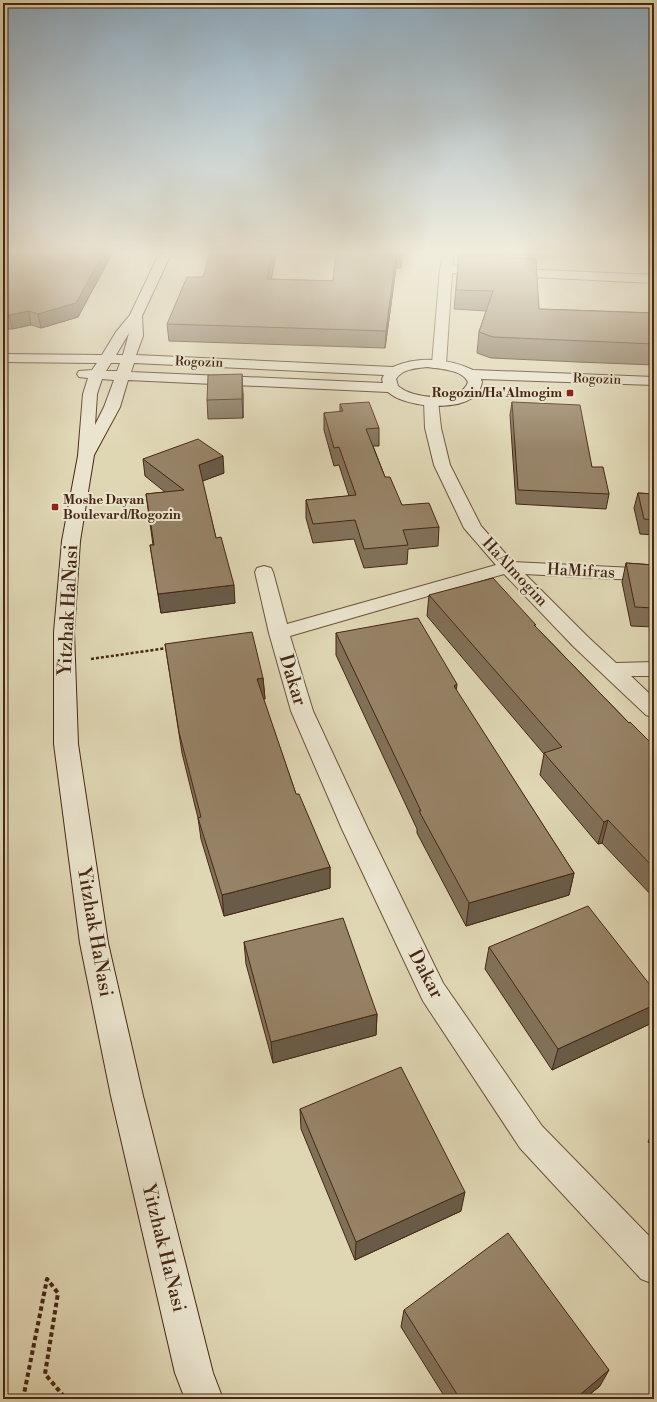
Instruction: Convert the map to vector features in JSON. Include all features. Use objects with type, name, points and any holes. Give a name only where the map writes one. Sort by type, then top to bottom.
[{"type":"street","name":"Yitzhak HaNasi","points":[[133,319],[121,335],[97,374],[90,394],[86,456],[71,541],[64,632],[66,744],[94,943],[139,1142],[194,1373],[204,1399]]},
{"type":"street","name":"Yitzhak HaNasi","points":[[86,456],[112,407],[136,336],[136,319]]},
{"type":"street","points":[[440,364],[443,319]]},
{"type":"street","points":[[34,358],[98,345],[121,335]]},
{"type":"street","points":[[136,336],[151,345],[168,352],[215,363]]},
{"type":"street","name":"Rogozin","points":[[3,358],[128,359],[395,371]]},
{"type":"street","points":[[414,364],[440,364],[461,369],[469,374],[474,378],[475,384],[473,389],[467,394],[458,398],[431,401],[407,397],[391,388],[388,382],[390,376],[395,371],[414,364]]},
{"type":"street","name":"Rogozin","points":[[73,374],[391,388]]},
{"type":"street","name":"Rogozin","points":[[469,374],[654,381]]},
{"type":"street","points":[[473,389],[489,390]]},
{"type":"street","name":"HaAlmogim","points":[[431,401],[434,428],[442,466],[473,528],[581,642],[654,710]]},
{"type":"street","name":"HaMifras","points":[[508,566],[654,575]]},
{"type":"street","name":"Dakar","points":[[279,633],[508,566]]},
{"type":"street","name":"Dakar","points":[[264,572],[279,633],[302,711],[355,829],[433,992],[531,1137],[654,1266]]},
{"type":"street","points":[[611,670],[654,669]]},
{"type":"path","points":[[64,662],[170,648]]},
{"type":"path","points":[[23,1399],[46,1279],[58,1293],[46,1374],[66,1399]]},
{"type":"building","points":[[169,319],[388,319],[386,331],[167,324]]},
{"type":"building","points":[[483,319],[654,319],[654,344],[493,337],[479,332]]},
{"type":"building","points":[[242,374],[242,399],[207,400],[208,375]]},
{"type":"building","points":[[369,402],[379,428],[366,429],[385,477],[390,477],[402,505],[429,503],[439,527],[403,530],[408,545],[364,549],[355,520],[313,524],[306,500],[356,495],[339,447],[334,448],[324,413],[343,411],[340,404]]},
{"type":"building","points":[[512,402],[580,405],[592,467],[603,467],[609,494],[518,490]]},
{"type":"building","points":[[198,439],[223,456],[199,465],[216,538],[221,537],[234,585],[158,594],[150,545],[154,545],[146,494],[184,490],[143,459]]},
{"type":"building","points":[[638,493],[654,494],[654,520],[644,519]]},
{"type":"building","points":[[626,563],[654,565],[654,608],[635,607]]},
{"type":"building","points":[[493,578],[536,625],[534,625],[629,723],[630,722],[654,746],[654,868],[608,820],[604,822],[544,753],[562,747],[429,595]]},
{"type":"building","points":[[418,618],[457,684],[454,686],[574,873],[469,903],[419,811],[421,811],[336,633]]},
{"type":"building","points":[[252,632],[263,678],[257,679],[296,794],[299,794],[330,867],[222,895],[198,818],[201,817],[179,732],[165,644]]},
{"type":"building","points":[[588,906],[654,990],[654,1005],[558,1049],[489,947]]},
{"type":"building","points":[[343,918],[377,1014],[271,1042],[244,942]]},
{"type":"building","points":[[401,1067],[465,1192],[356,1242],[300,1109]]},
{"type":"building","points":[[508,1233],[609,1370],[575,1399],[460,1399],[404,1310]]},
{"type":"place","name":"Rogozin/Ha'Almogim","points":[[570,393]]},
{"type":"place","name":"Moshe Dayan Boulevard/Rogozin","points":[[55,507]]}]
